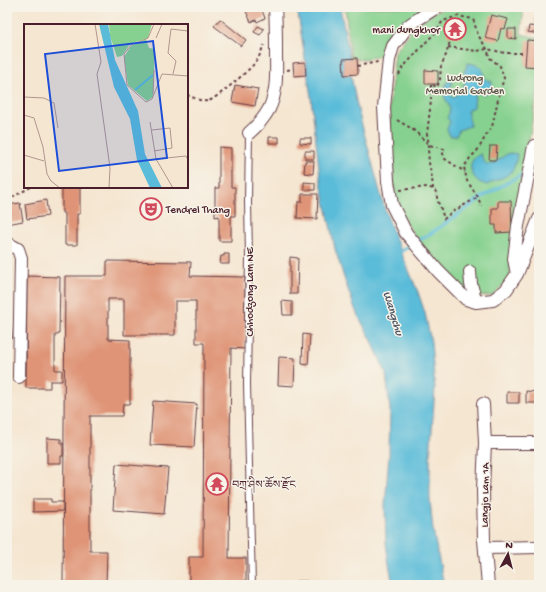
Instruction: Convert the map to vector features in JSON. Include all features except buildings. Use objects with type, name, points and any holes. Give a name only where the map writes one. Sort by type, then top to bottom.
[{"type":"street","name":"Chhodzong Lam NE","points":[[249,133],[257,126],[269,109],[274,94],[276,72],[275,7]]},
{"type":"street","points":[[437,7],[408,26],[393,46],[389,60],[384,107],[388,181],[392,205],[406,233],[466,299],[476,302],[493,300],[506,290],[517,274],[539,220]]},
{"type":"street","points":[[517,274],[514,259],[518,226],[534,146]]},
{"type":"street","points":[[7,243],[18,249],[21,258],[20,377]]},
{"type":"street","points":[[470,272],[471,284],[476,302]]},
{"type":"street","name":"Langjo Lam 1A","points":[[483,404],[485,443],[483,489],[488,585]]},
{"type":"street","points":[[485,443],[539,443]]},
{"type":"street","points":[[485,548],[539,547]]},
{"type":"lane","name":"Chhodzong Lam NE","points":[[249,133],[247,384],[252,585]]},
{"type":"path","points":[[395,80],[400,74],[402,68],[436,32],[444,21],[458,16],[474,19],[478,35],[487,49],[490,58],[500,66],[504,78],[492,127],[477,151],[464,167],[467,181],[479,199],[481,206]]},
{"type":"path","points":[[451,38],[446,55],[440,66],[440,80],[437,87],[431,84],[431,101],[427,134],[433,189],[444,219],[452,212],[479,199]]},
{"type":"path","points":[[188,95],[208,101],[215,97],[255,64],[264,44]]},
{"type":"path","points":[[448,47],[477,52],[487,49],[505,53],[522,53]]},
{"type":"path","points":[[357,66],[389,60]]},
{"type":"path","points":[[394,124],[394,118],[416,132],[429,145],[444,149],[443,154],[446,159],[465,172]]},
{"type":"path","points":[[400,190],[427,187],[433,189]]},
{"type":"path","points":[[7,200],[31,188]]},
{"type":"green space","points":[[345,7],[426,7],[388,44],[382,56],[357,60],[357,58],[351,58]]},
{"type":"green space","name":"Ludrong Memorial Garden","points":[[449,7],[524,7],[521,34],[539,38],[539,89],[534,110],[510,255],[510,278],[492,296],[469,296],[416,239],[395,204],[389,108],[395,52],[416,25],[434,12]]},
{"type":"water","name":"Wangchu","points":[[297,7],[340,7],[350,59],[343,60],[344,75],[351,75],[359,114],[385,210],[425,313],[431,342],[435,388],[430,458],[430,500],[433,530],[444,585],[393,585],[386,542],[385,506],[389,454],[390,410],[386,373],[371,339],[357,314],[335,249],[320,177],[311,97]]},
{"type":"water","points":[[468,63],[482,69],[485,79],[492,82],[491,92],[483,95],[478,92],[475,94],[474,107],[467,111],[470,126],[459,130],[456,136],[450,136],[447,129],[450,121],[447,118],[450,110],[444,93],[445,88],[450,79],[452,82],[450,94],[452,97],[460,92],[464,85],[464,72]]},
{"type":"water","points":[[510,153],[517,154],[514,168],[508,175],[487,185],[478,181],[472,174],[472,162],[477,156],[481,154],[485,162],[489,165],[495,163]]},
{"type":"waterway","points":[[401,251],[433,232],[484,196],[526,172]]},
{"type":"place","name":"mani dungkhor","points":[[455,29]]},
{"type":"place","name":"Tendrel Thang","points":[[151,209]]},
{"type":"place","name":"བཀྲ་ཤིས་ཆོས་རྫོང","points":[[217,484]]}]
